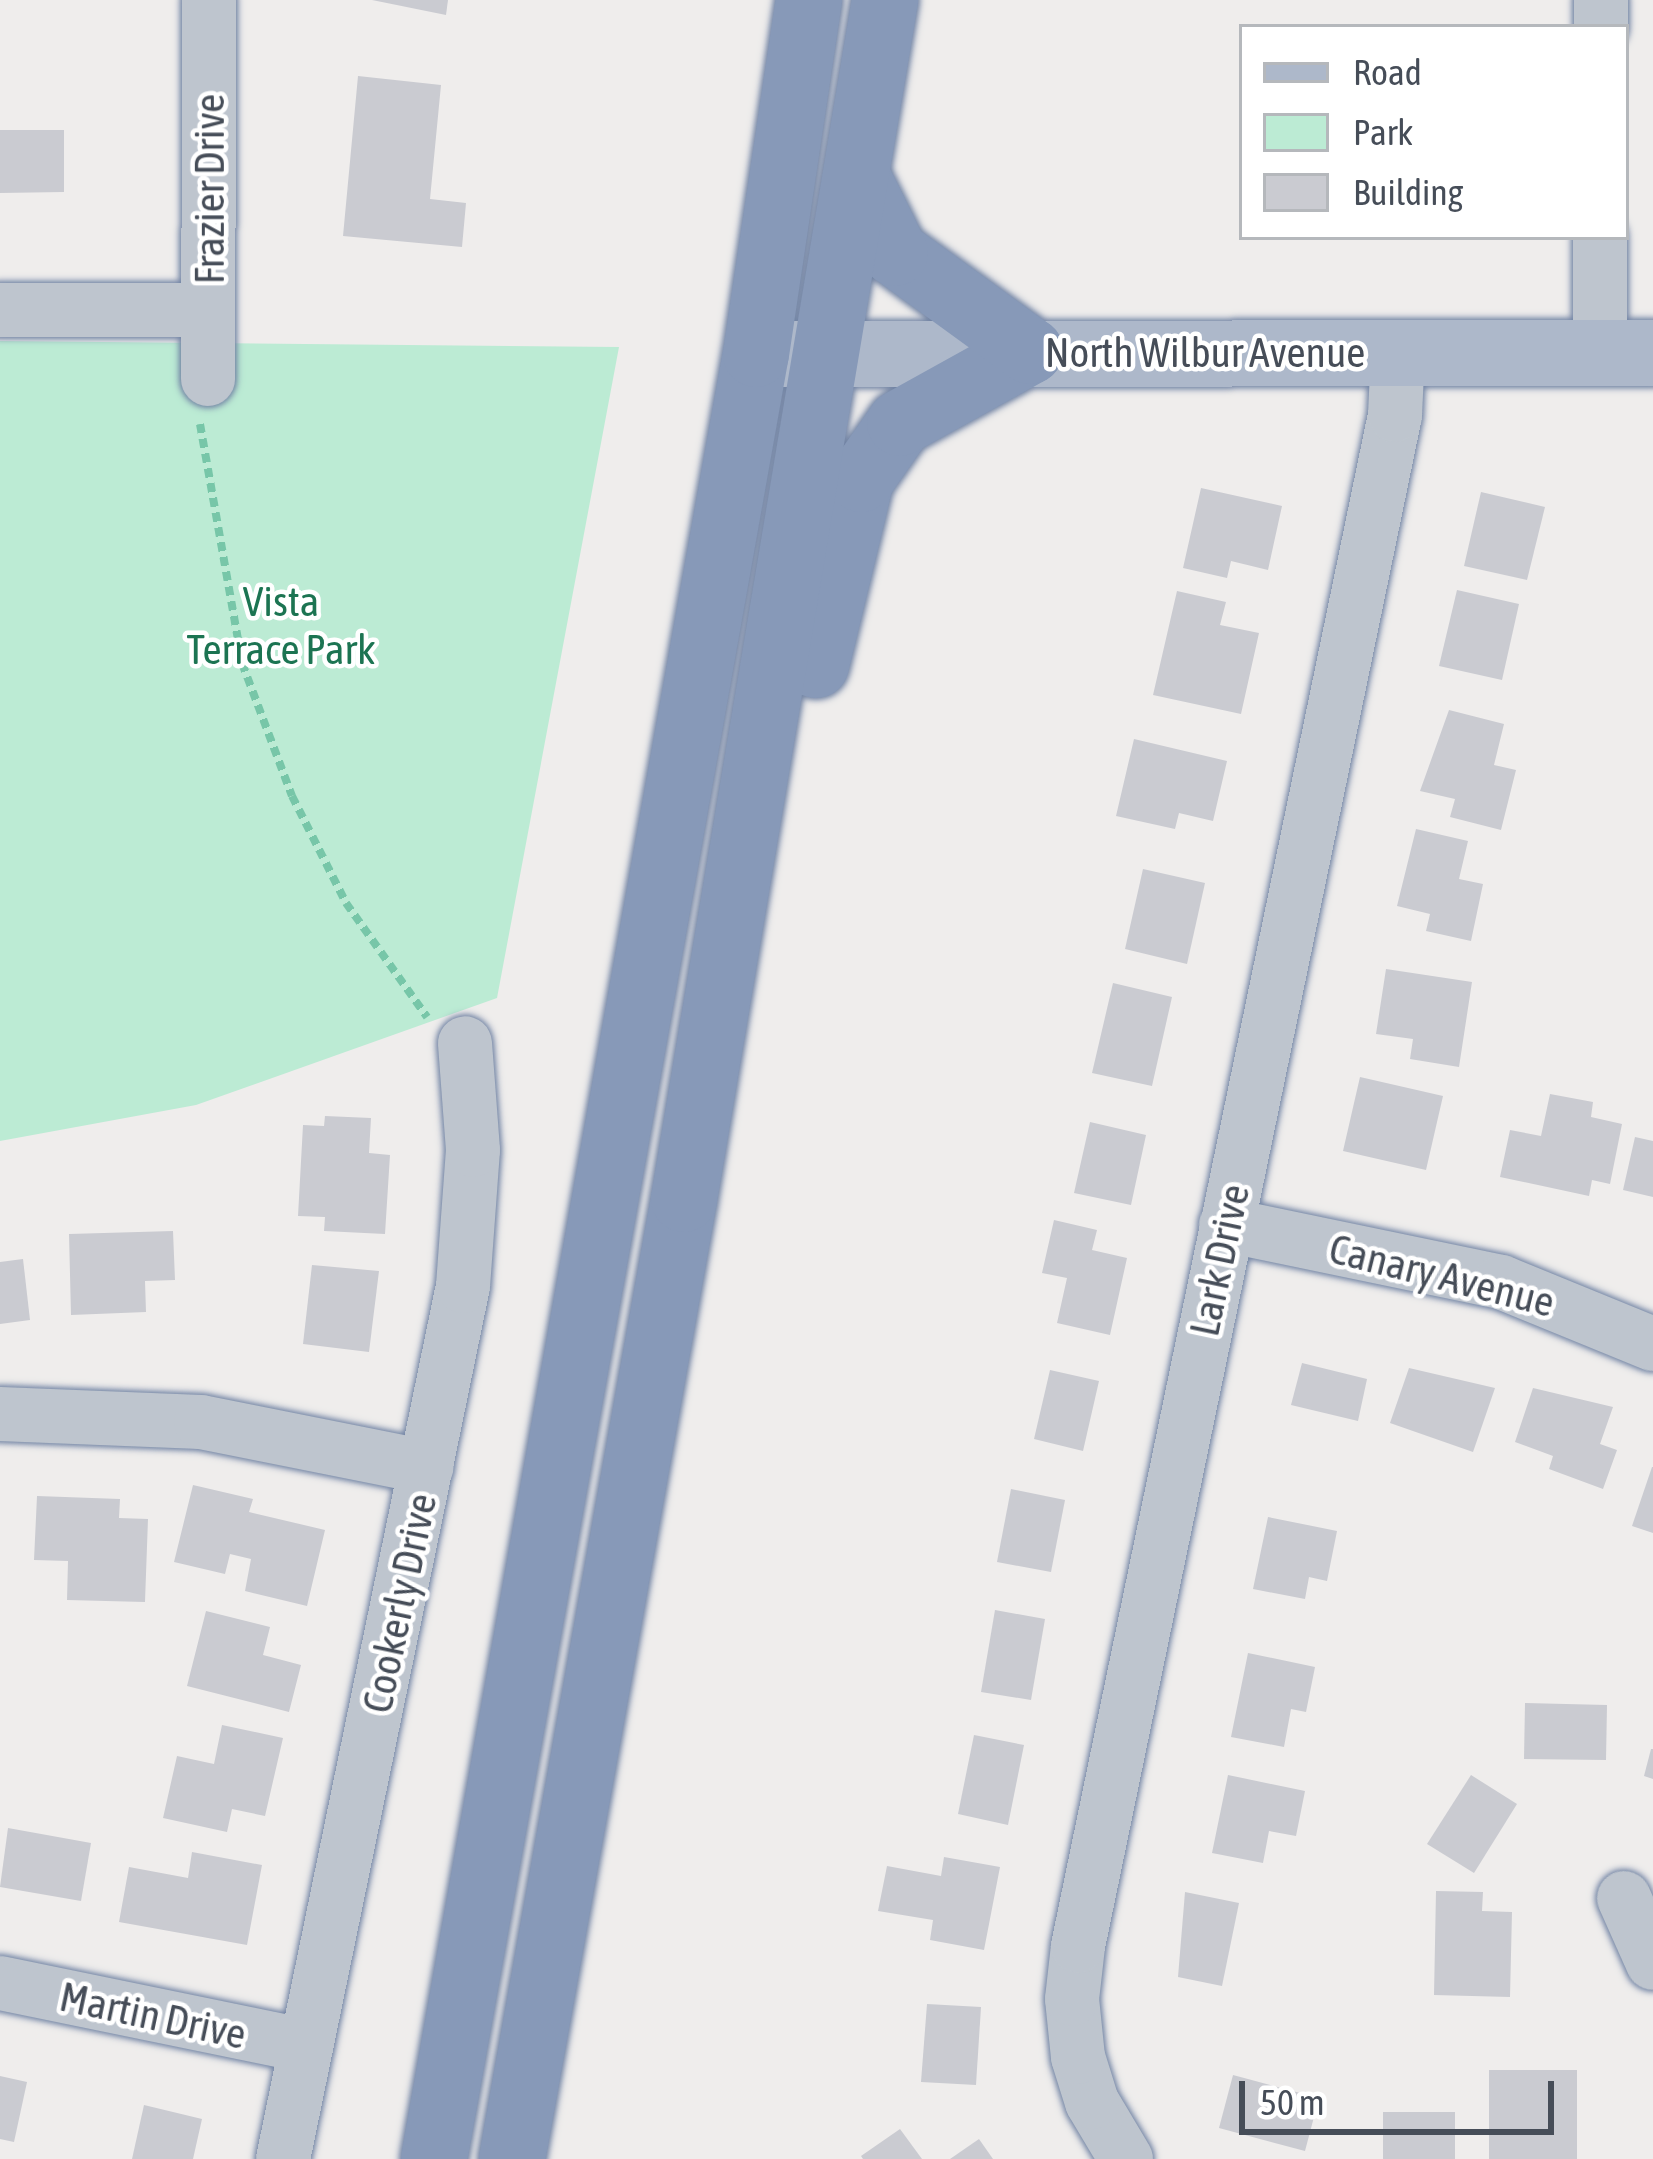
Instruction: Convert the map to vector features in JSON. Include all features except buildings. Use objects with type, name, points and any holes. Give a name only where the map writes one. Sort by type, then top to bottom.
[{"type":"highway","points":[[434,2159],[756,354],[809,0]]},
{"type":"highway","points":[[512,2159],[684,1198],[859,180],[885,0]]},
{"type":"highway","points":[[684,1198],[861,479],[901,423],[1030,351],[895,253],[859,180]]},
{"type":"main road","name":"North Wilbur Avenue","points":[[756,354],[1626,353]]},
{"type":"street","name":"Frazier Drive","points":[[208,379],[209,0]]},
{"type":"street","points":[[1601,240],[1626,353]]},
{"type":"street","points":[[0,310],[208,310]]},
{"type":"street","name":"Lark Drive","points":[[1126,2159],[1092,2102],[1072,2000],[1226,1225],[1395,415],[1398,352]]},
{"type":"street","name":"Cookerly Drive","points":[[283,2159],[428,1467],[473,1215],[465,1043]]},
{"type":"street","name":"Canary Avenue","points":[[1226,1225],[1501,1282],[1653,1344]]},
{"type":"street","points":[[0,1414],[200,1422],[428,1467]]},
{"type":"street","points":[[1624,1898],[1653,1963]]},
{"type":"street","name":"Martin Drive","points":[[0,1984],[306,2046]]},
{"type":"path","points":[[208,379],[197,387],[201,450],[242,663],[292,796],[346,903],[406,977]]},
{"type":"green space","name":"Vista Terrace Park","points":[[0,341],[619,347],[497,998],[196,1105],[0,1141]]}]
